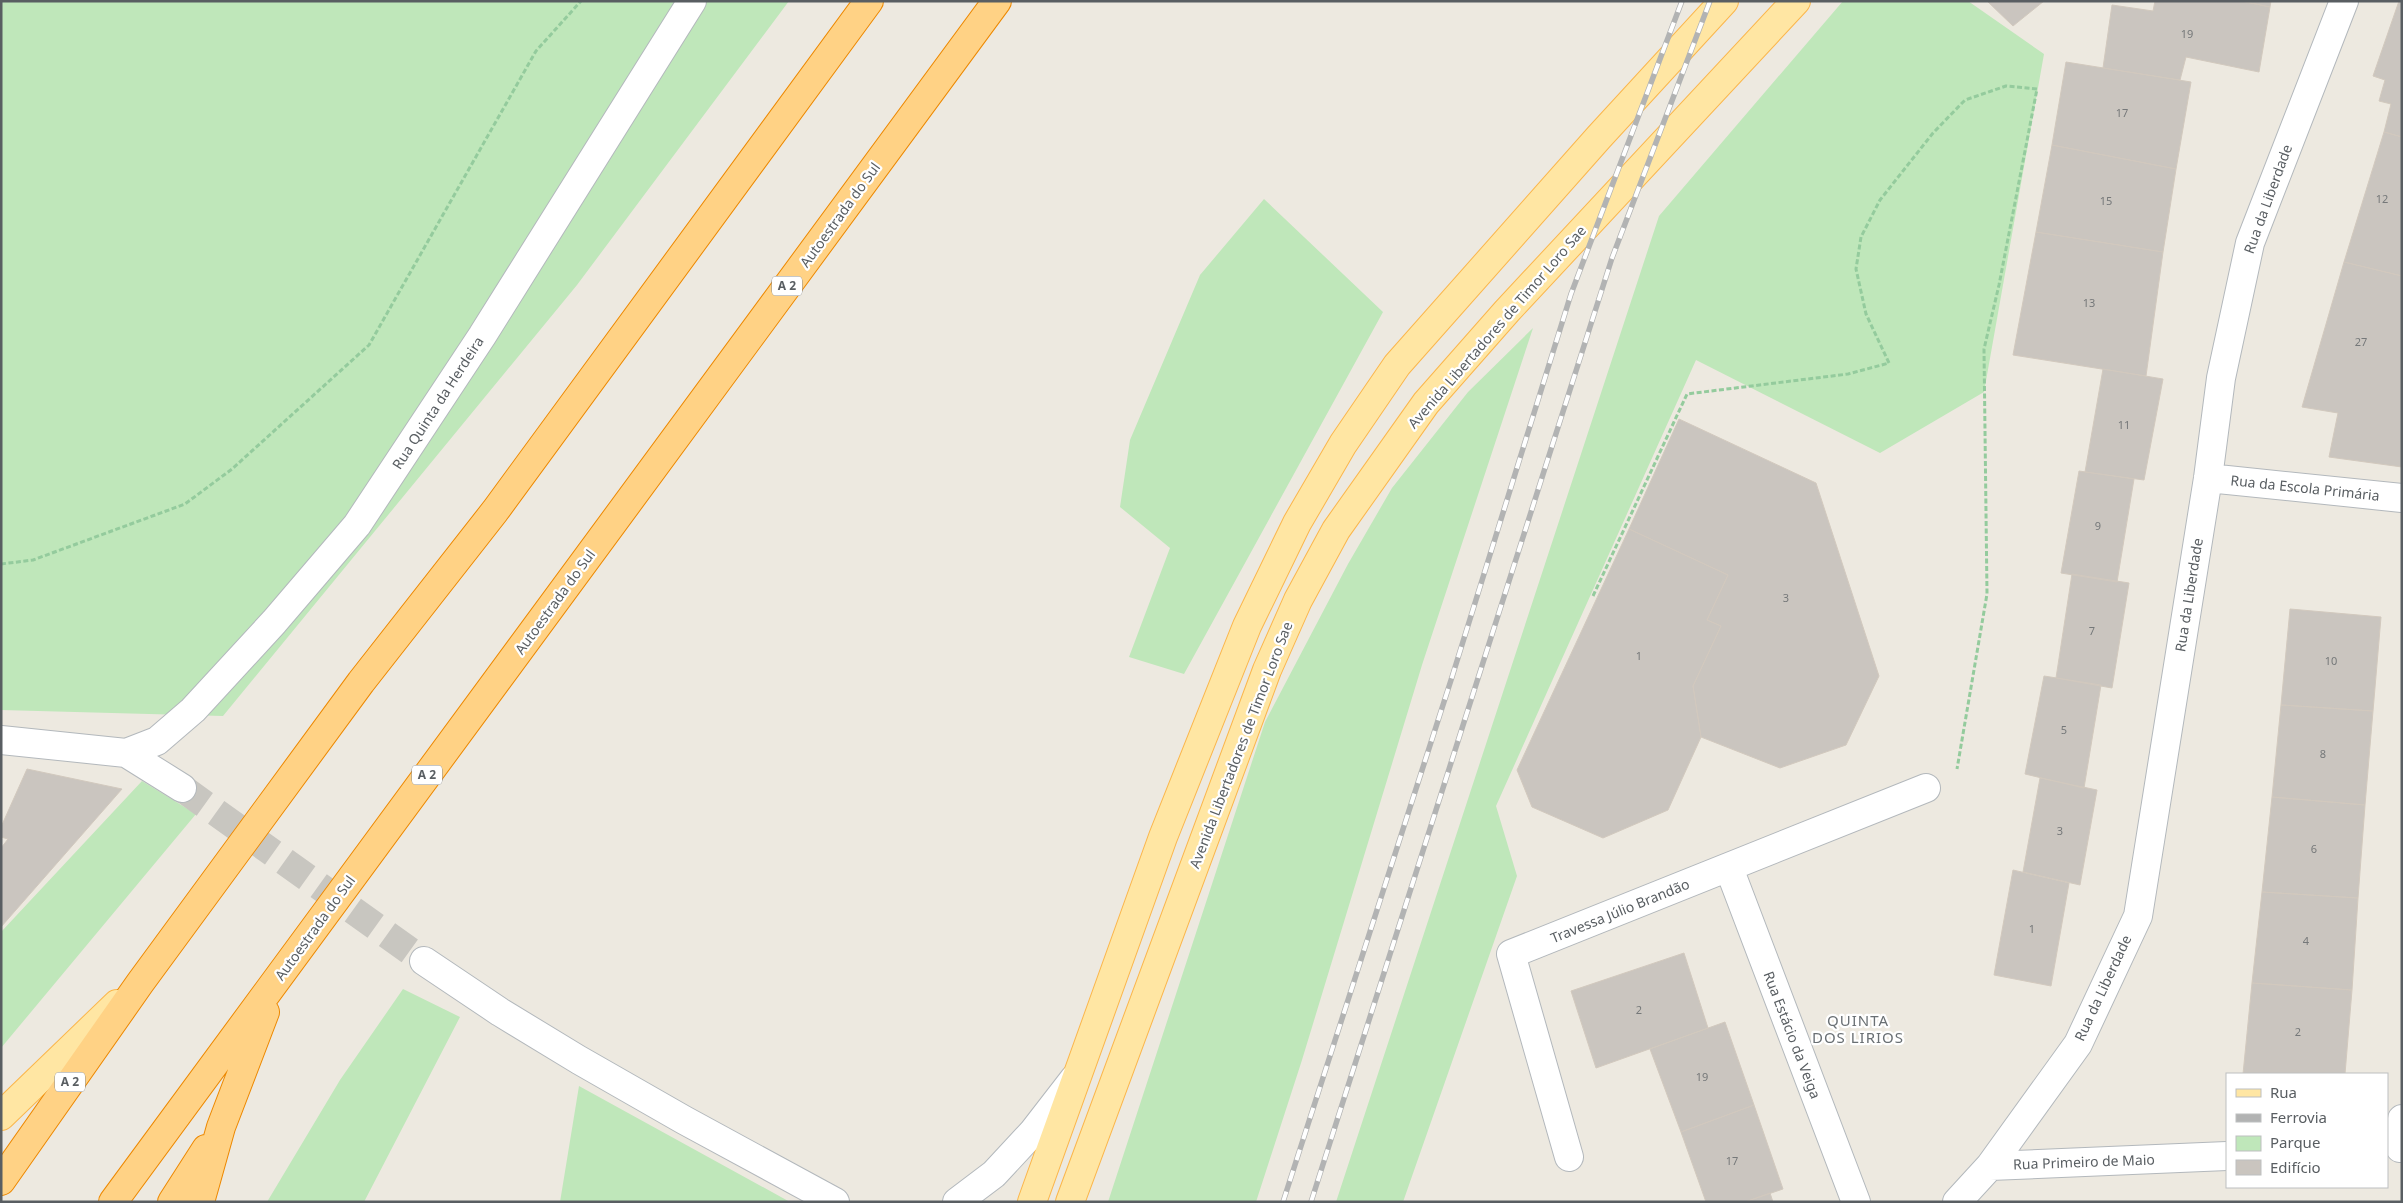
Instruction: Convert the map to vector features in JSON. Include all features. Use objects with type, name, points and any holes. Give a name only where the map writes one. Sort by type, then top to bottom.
[{"type":"highway","name":"A 2","points":[[1,1181],[140,982],[361,682],[507,495],[869,1]]},
{"type":"highway","name":"Autoestrada do Sul","points":[[113,1202],[997,1]]},
{"type":"highway","points":[[200,1202],[221,1127],[278,979]]},
{"type":"highway","points":[[172,1202],[221,1127]]},
{"type":"main road","points":[[1032,1202],[1163,837],[1247,626],[1297,523],[1339,452],[1397,365],[1457,294],[1522,226],[1599,137],[1724,1]]},
{"type":"main road","name":"Avenida Libertadores de Timor Loro Sae","points":[[1070,1202],[1267,670],[1298,600],[1336,530],[1426,403],[1507,311],[1796,1]]},
{"type":"main road","points":[[1,1116],[140,982]]},
{"type":"street","name":"Rua Quinta da Herdeira","points":[[126,753],[157,741],[193,710],[274,622],[357,525],[482,336],[692,1]]},
{"type":"street","name":"Rua da Liberdade","points":[[1990,1166],[2078,1044],[2138,916],[2208,478],[2222,378],[2250,242],[2344,1]]},
{"type":"street","name":"Rua da Escola Primária","points":[[2208,478],[2402,498]]},
{"type":"street","points":[[1,740],[126,753],[182,788]]},
{"type":"street","name":"Travessa Júlio Brandão","points":[[1569,1158],[1510,954],[1926,788]]},
{"type":"street","name":"Rua Estácio da Veiga","points":[[1729,868],[1856,1202]]},
{"type":"street","points":[[424,961],[500,1012],[579,1060],[684,1120],[836,1201]]},
{"type":"street","points":[[957,1202],[994,1174],[1033,1132],[1078,1074]]},
{"type":"street","points":[[2396,1148],[2402,1119]]},
{"type":"street","name":"Rua Primeiro de Maio","points":[[1990,1166],[2226,1156]]},
{"type":"street","points":[[1958,1202],[1990,1166]]},
{"type":"path","points":[[1,564],[33,560],[185,504],[232,469],[368,345],[536,50],[581,1]]},
{"type":"path","points":[[1593,596],[1686,394],[1848,374],[1889,363],[1866,314],[1856,270],[1861,237],[1880,200],[1933,133],[1965,100],[2006,86],[2037,89],[1999,285],[1984,349],[1987,594],[1955,779],[1926,788]]},
{"type":"green space","points":[[1,1],[789,1],[577,285],[223,716],[1,710]]},
{"type":"green space","points":[[1843,1],[1968,1],[2044,54],[1984,392],[1880,453],[1696,360],[1496,806],[1517,876],[1403,1202],[1336,1202],[1659,216]]},
{"type":"green space","points":[[1264,199],[1383,312],[1184,674],[1129,657],[1170,548],[1120,507],[1130,440],[1200,275]]},
{"type":"green space","points":[[1533,328],[1422,665],[1302,1060],[1256,1202],[1108,1202],[1265,722],[1348,564],[1392,488],[1468,392]]},
{"type":"green space","points":[[142,781],[196,814],[1,1048],[1,932]]},
{"type":"green space","points":[[403,989],[460,1017],[364,1202],[267,1202],[340,1080]]},
{"type":"green space","points":[[579,1086],[790,1202],[560,1202]]},
{"type":"building","points":[[1987,1],[2044,1],[2013,26]]},
{"type":"building","points":[[2155,1],[2241,1],[2270,7],[2259,72],[2186,57],[2180,80],[2103,68],[2112,5],[2153,11]]},
{"type":"building","points":[[2241,1],[2271,1],[2270,7]]},
{"type":"building","points":[[2399,1],[2402,1],[2402,137],[2384,132],[2391,104],[2379,101],[2385,80],[2373,76]]},
{"type":"building","points":[[2066,62],[2191,82],[2176,169],[2052,145]]},
{"type":"building","points":[[2384,132],[2402,137],[2402,276],[2344,262]]},
{"type":"building","points":[[2052,145],[2176,169],[2163,252],[2036,232]]},
{"type":"building","points":[[2036,232],[2163,252],[2146,376],[2013,355]]},
{"type":"building","points":[[2344,262],[2402,276],[2402,467],[2329,457],[2338,413],[2302,407]]},
{"type":"building","points":[[2103,369],[2163,379],[2144,480],[2085,472]]},
{"type":"building","points":[[1679,419],[1816,483],[1879,676],[1846,745],[1780,768],[1701,737],[1693,686],[1721,626],[1707,620],[1728,575],[1629,529]]},
{"type":"building","points":[[2079,471],[2134,479],[2117,582],[2061,573]]},
{"type":"building","points":[[1629,529],[1728,575],[1707,620],[1721,626],[1693,686],[1701,737],[1668,810],[1603,838],[1532,807],[1517,770]]},
{"type":"building","points":[[2072,574],[2129,583],[2112,688],[2056,678]]},
{"type":"building","points":[[2290,609],[2381,617],[2373,711],[2281,705]]},
{"type":"building","points":[[2044,676],[2101,685],[2084,788],[2025,774]]},
{"type":"building","points":[[2281,705],[2373,711],[2365,805],[2272,797]]},
{"type":"building","points":[[27,769],[122,789],[1,927],[1,848],[8,839],[1,837],[1,827]]},
{"type":"building","points":[[2040,778],[2097,790],[2080,885],[2023,872]]},
{"type":"building","points":[[2272,797],[2365,805],[2358,898],[2262,892]]},
{"type":"building","points":[[2013,870],[2069,883],[2051,986],[1994,975]]},
{"type":"building","points":[[2262,892],[2358,898],[2352,990],[2252,983]]},
{"type":"building","points":[[1684,953],[1708,1028],[1596,1068],[1571,991]]},
{"type":"building","points":[[2252,983],[2352,990],[2345,1073],[2243,1073]]},
{"type":"building","points":[[1725,1022],[1754,1105],[1681,1132],[1650,1049]]},
{"type":"building","points":[[1754,1105],[1783,1189],[1745,1202],[1706,1202],[1681,1132]]},
{"type":"building","points":[[1770,1193],[1773,1202],[1745,1202]]},
{"type":"tunnel","points":[[182,788],[424,961]]},
{"type":"railway","points":[[1283,1202],[1452,677],[1571,294],[1682,1]]},
{"type":"railway","points":[[1311,1202],[1612,258],[1710,1]]},
{"type":"district","name":"QUINTA DOS LIRIOS","points":[[1858,1030]]}]
